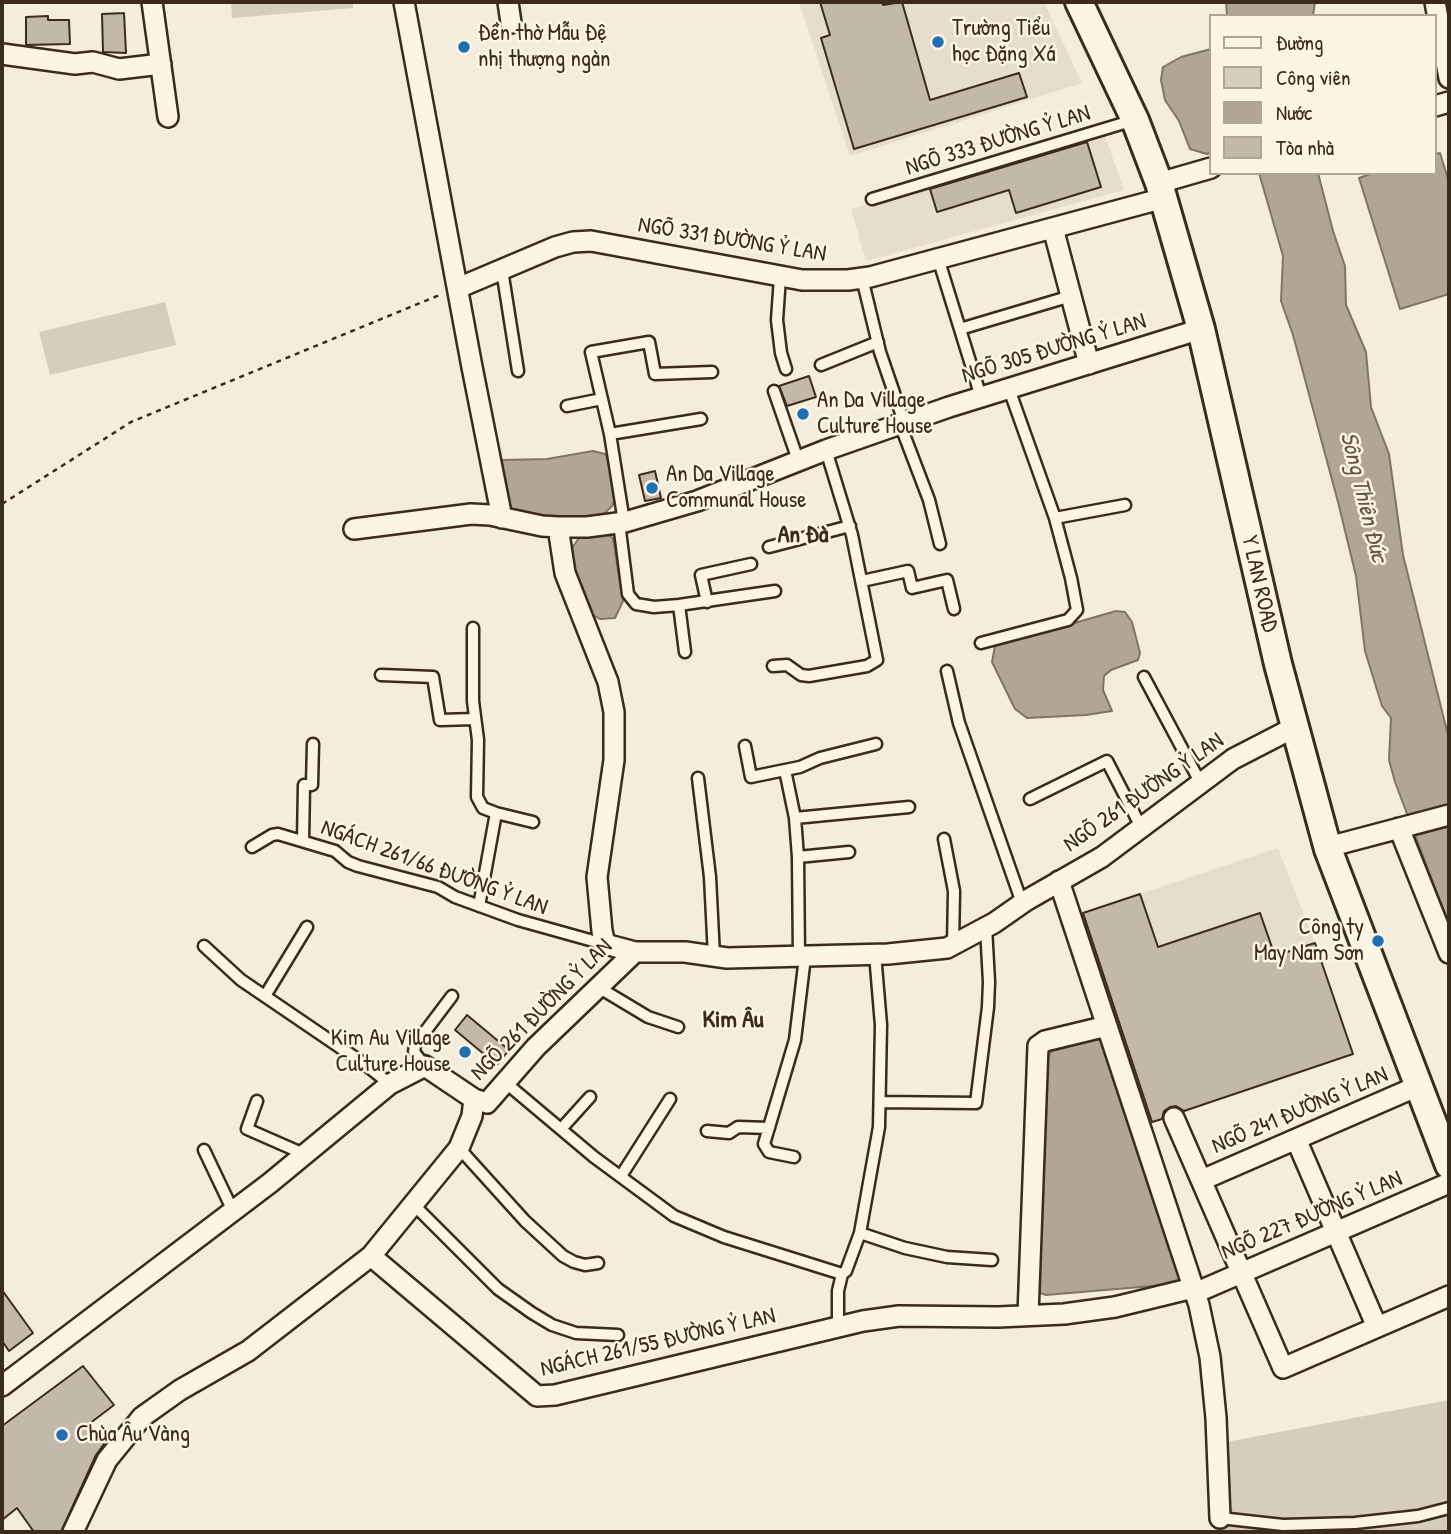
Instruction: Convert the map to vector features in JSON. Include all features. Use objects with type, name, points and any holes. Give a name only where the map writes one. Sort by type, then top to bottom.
[{"type":"main road","name":"Y LAN ROAD","points":[[1079,2],[1135,120],[1162,190],[1201,329],[1278,664],[1328,847],[1449,1165]]},
{"type":"street","points":[[152,2],[169,117]]},
{"type":"street","points":[[404,2],[502,518]]},
{"type":"street","points":[[508,2],[511,23]]},
{"type":"street","points":[[1435,2],[1449,78]]},
{"type":"street","points":[[2,54],[75,64],[93,62],[120,69],[161,64]]},
{"type":"street","name":"NGÕ 331 ĐƯỜNG Ỷ LAN","points":[[458,288],[555,247],[592,241],[780,276],[826,282],[862,278],[1053,228],[1162,190],[1210,168]]},
{"type":"street","points":[[1053,228],[1089,364]]},
{"type":"street","name":"NGÕ 305 ĐƯỜNG Ỷ LAN","points":[[354,529],[471,514],[558,527],[587,527],[622,522],[697,501],[798,460],[902,423],[1201,329]]},
{"type":"street","points":[[558,527],[565,573],[608,682],[614,712],[614,760],[597,877],[598,905],[605,944],[635,952]]},
{"type":"street","name":"NGÕ 261 ĐƯỜNG Ỷ LAN","points":[[425,1066],[474,1099],[488,1103],[536,1047],[635,952],[802,957],[947,948],[986,928],[1102,856],[1233,759],[1295,727]]},
{"type":"street","points":[[1328,847],[1449,815]]},
{"type":"street","points":[[1399,828],[1449,953]]},
{"type":"street","points":[[1059,881],[1194,1291],[1211,1370],[1220,1518]]},
{"type":"street","points":[[1028,1315],[1038,1046],[1045,1041],[1107,1026]]},
{"type":"street","points":[[2,1385],[233,1211],[390,1084],[425,1066]]},
{"type":"street","name":"NGÕ 241 ĐƯỜNG Ỷ LAN","points":[[1202,1180],[1418,1086]]},
{"type":"street","points":[[73,1532],[107,1460],[142,1417],[180,1390],[248,1351],[371,1256],[459,1148],[472,1116],[474,1099]]},
{"type":"street","points":[[1174,1118],[1283,1368],[1449,1296]]},
{"type":"street","points":[[1296,1139],[1377,1327]]},
{"type":"street","name":"NGÕ 227 ĐƯỜNG Ỷ LAN","points":[[1194,1291],[1242,1273],[1449,1183]]},
{"type":"street","name":"NGÁCH 261/55 ĐƯỜNG Ỷ LAN","points":[[371,1256],[537,1396],[555,1395],[838,1326],[899,1316],[1064,1314],[1194,1291]]},
{"type":"lane","name":"NGÕ 333 ĐƯỜNG Ỷ LAN","points":[[872,199],[1135,120]]},
{"type":"lane","points":[[938,258],[981,397]]},
{"type":"lane","points":[[502,270],[518,371]]},
{"type":"lane","points":[[780,276],[777,320],[786,369]]},
{"type":"lane","points":[[862,278],[878,342],[929,500],[940,544]]},
{"type":"lane","points":[[960,329],[1071,296]]},
{"type":"lane","points":[[712,372],[655,374],[649,342],[592,352],[610,434],[628,594],[631,599],[644,606],[707,602],[775,591]]},
{"type":"lane","points":[[821,365],[878,342]]},
{"type":"lane","points":[[981,643],[1068,620],[1077,610],[1055,519],[1009,388]]},
{"type":"lane","points":[[774,391],[798,460]]},
{"type":"lane","points":[[566,406],[602,399]]},
{"type":"lane","points":[[610,434],[701,419]]},
{"type":"lane","points":[[773,666],[787,665],[801,675],[809,676],[874,664],[877,660],[850,526],[826,450]]},
{"type":"lane","points":[[1055,519],[1125,505]]},
{"type":"lane","points":[[769,547],[850,526]]},
{"type":"lane","points":[[707,602],[701,575],[751,564]]},
{"type":"lane","points":[[862,581],[908,570],[912,588],[947,580],[954,609]]},
{"type":"lane","points":[[679,605],[685,652]]},
{"type":"lane","points":[[473,628],[478,740],[477,797],[483,808],[533,821]]},
{"type":"lane","points":[[947,671],[959,723],[1022,904]]},
{"type":"lane","points":[[381,675],[433,677],[440,720],[475,719]]},
{"type":"lane","points":[[1144,677],[1200,782]]},
{"type":"lane","points":[[303,841],[304,785],[312,785],[313,744]]},
{"type":"lane","points":[[745,746],[751,777],[800,767],[820,758],[876,744]]},
{"type":"lane","points":[[1030,799],[1107,761],[1141,827]]},
{"type":"lane","points":[[785,770],[795,818],[802,957],[796,1040],[764,1144],[766,1150],[794,1157]]},
{"type":"lane","points":[[698,778],[710,877],[714,956]]},
{"type":"lane","points":[[795,818],[909,807]]},
{"type":"lane","points":[[479,906],[496,813]]},
{"type":"lane","name":"NGÁCH 261/66 ĐƯỜNG Ỷ LAN","points":[[252,847],[278,834],[335,851],[348,862],[358,866],[438,887],[479,906],[544,929],[605,944]]},
{"type":"lane","points":[[944,839],[954,891],[953,945]]},
{"type":"lane","points":[[798,857],[849,852]]},
{"type":"lane","points":[[265,996],[307,927]]},
{"type":"lane","points":[[880,1102],[975,1103],[988,1006],[986,928]]},
{"type":"lane","points":[[204,946],[241,980],[390,1084]]},
{"type":"lane","points":[[838,1326],[836,1309],[842,1274],[846,1271],[860,1233],[879,1127],[881,1025],[875,954]]},
{"type":"lane","points":[[598,987],[648,1017],[678,1027]]},
{"type":"lane","points":[[425,1066],[414,1052],[415,1045],[452,996]]},
{"type":"lane","points":[[506,1083],[674,1216],[724,1237],[842,1274]]},
{"type":"lane","points":[[562,1128],[590,1097]]},
{"type":"lane","points":[[621,1176],[670,1099]]},
{"type":"lane","points":[[257,1101],[247,1129],[304,1155]]},
{"type":"lane","points":[[707,1131],[729,1133],[738,1127],[769,1128]]},
{"type":"lane","points":[[459,1148],[525,1221],[563,1256],[585,1265],[598,1263]]},
{"type":"lane","points":[[204,1150],[233,1211]]},
{"type":"lane","points":[[413,1204],[498,1289],[532,1313],[552,1325],[576,1333],[618,1335]]},
{"type":"lane","points":[[860,1233],[905,1248],[947,1257],[992,1259]]},
{"type":"lane","points":[[1220,1518],[1283,1525],[1355,1523],[1418,1516],[1449,1508]]},
{"type":"path","points":[[2,504],[131,422],[458,288]]},
{"type":"shaded area","name":"Trường Tiểu học Đặng Xá","points":[[799,2],[1044,2],[1082,83],[850,156]]},
{"type":"shaded area","points":[[1104,133],[1124,190],[866,261],[851,209]]},
{"type":"shaded area","points":[[1278,848],[1315,943],[1353,1054],[1151,1122],[1080,914]]},
{"type":"green space","points":[[231,2],[353,2],[353,8],[232,18]]},
{"type":"green space","points":[[165,302],[176,345],[50,375],[39,332]]},
{"type":"green space","points":[[1449,1400],[1449,1532],[1215,1532],[1221,1443]]},
{"type":"water","points":[[1226,2],[1315,2],[1313,14],[1227,14]]},
{"type":"water","points":[[1210,49],[1210,152],[1207,154],[1190,149],[1179,121],[1165,100],[1161,80],[1163,67],[1181,57]]},
{"type":"water","points":[[1440,153],[1449,182],[1449,294],[1400,309],[1359,178],[1367,175],[1437,175],[1437,154]]},
{"type":"water","name":"Sông Thiên Đức","points":[[1260,175],[1319,175],[1345,266],[1346,305],[1366,352],[1371,407],[1389,454],[1403,555],[1449,739],[1449,925],[1389,760],[1391,718],[1382,706],[1365,651],[1356,576],[1293,335],[1281,301],[1283,256]]},
{"type":"water","points":[[593,451],[605,454],[608,459],[614,499],[613,505],[603,515],[583,518],[535,518],[507,509],[502,460],[547,459]]},
{"type":"water","points":[[606,534],[613,538],[623,601],[615,618],[600,619],[593,615],[586,605],[574,570],[572,548],[579,538]]},
{"type":"water","points":[[1116,611],[1125,612],[1132,622],[1140,653],[1138,660],[1111,670],[1104,676],[1103,690],[1112,711],[1027,718],[1015,709],[992,662],[995,646]]},
{"type":"water","points":[[1103,1040],[1181,1280],[1176,1284],[1046,1295],[1040,1293],[1038,1288],[1046,1058],[1052,1051]]},
{"type":"building","points":[[820,2],[882,2],[883,5],[902,2],[930,100],[1019,73],[1027,97],[854,149],[821,38],[830,35]]},
{"type":"building","points":[[124,13],[126,53],[103,52],[102,14]]},
{"type":"building","points":[[48,16],[48,20],[69,20],[70,44],[26,45],[26,17]]},
{"type":"building","points":[[1087,142],[1101,187],[1016,213],[1009,190],[937,212],[930,189]]},
{"type":"building","points":[[809,376],[816,397],[787,406],[779,386]]},
{"type":"building","points":[[655,471],[661,498],[645,501],[639,475]]},
{"type":"building","points":[[1140,894],[1158,947],[1260,913],[1275,956],[1315,943],[1353,1054],[1184,1111],[1176,1106],[1170,1107],[1164,1111],[1162,1119],[1152,1122],[1083,913]]},
{"type":"building","points":[[467,1015],[509,1050],[497,1065],[455,1030]]},
{"type":"building","points":[[2,1290],[33,1333],[9,1351],[2,1341]]},
{"type":"building","name":"Chùa Âu Vàng","points":[[83,1366],[114,1405],[89,1424],[104,1444],[96,1455],[61,1532],[34,1532],[17,1508],[2,1520],[2,1426]]},
{"type":"place","name":"Trường Tiểu học Đặng Xá","points":[[938,42]]},
{"type":"place","name":"Đền thờ Mẫu Đệ nhị thượng ngàn","points":[[464,47]]},
{"type":"place","name":"An Da Village Culture House","points":[[803,414]]},
{"type":"place","name":"An Da Village Communal House","points":[[652,488]]},
{"type":"place","name":"Công ty May Nam Sơn","points":[[1378,941]]},
{"type":"place","name":"Kim Au Village Culture House","points":[[465,1052]]},
{"type":"place","name":"Chùa Âu Vàng","points":[[62,1435]]},
{"type":"district","name":"An Đà","points":[[803,536]]},
{"type":"district","name":"Kim Âu","points":[[733,1021]]}]
